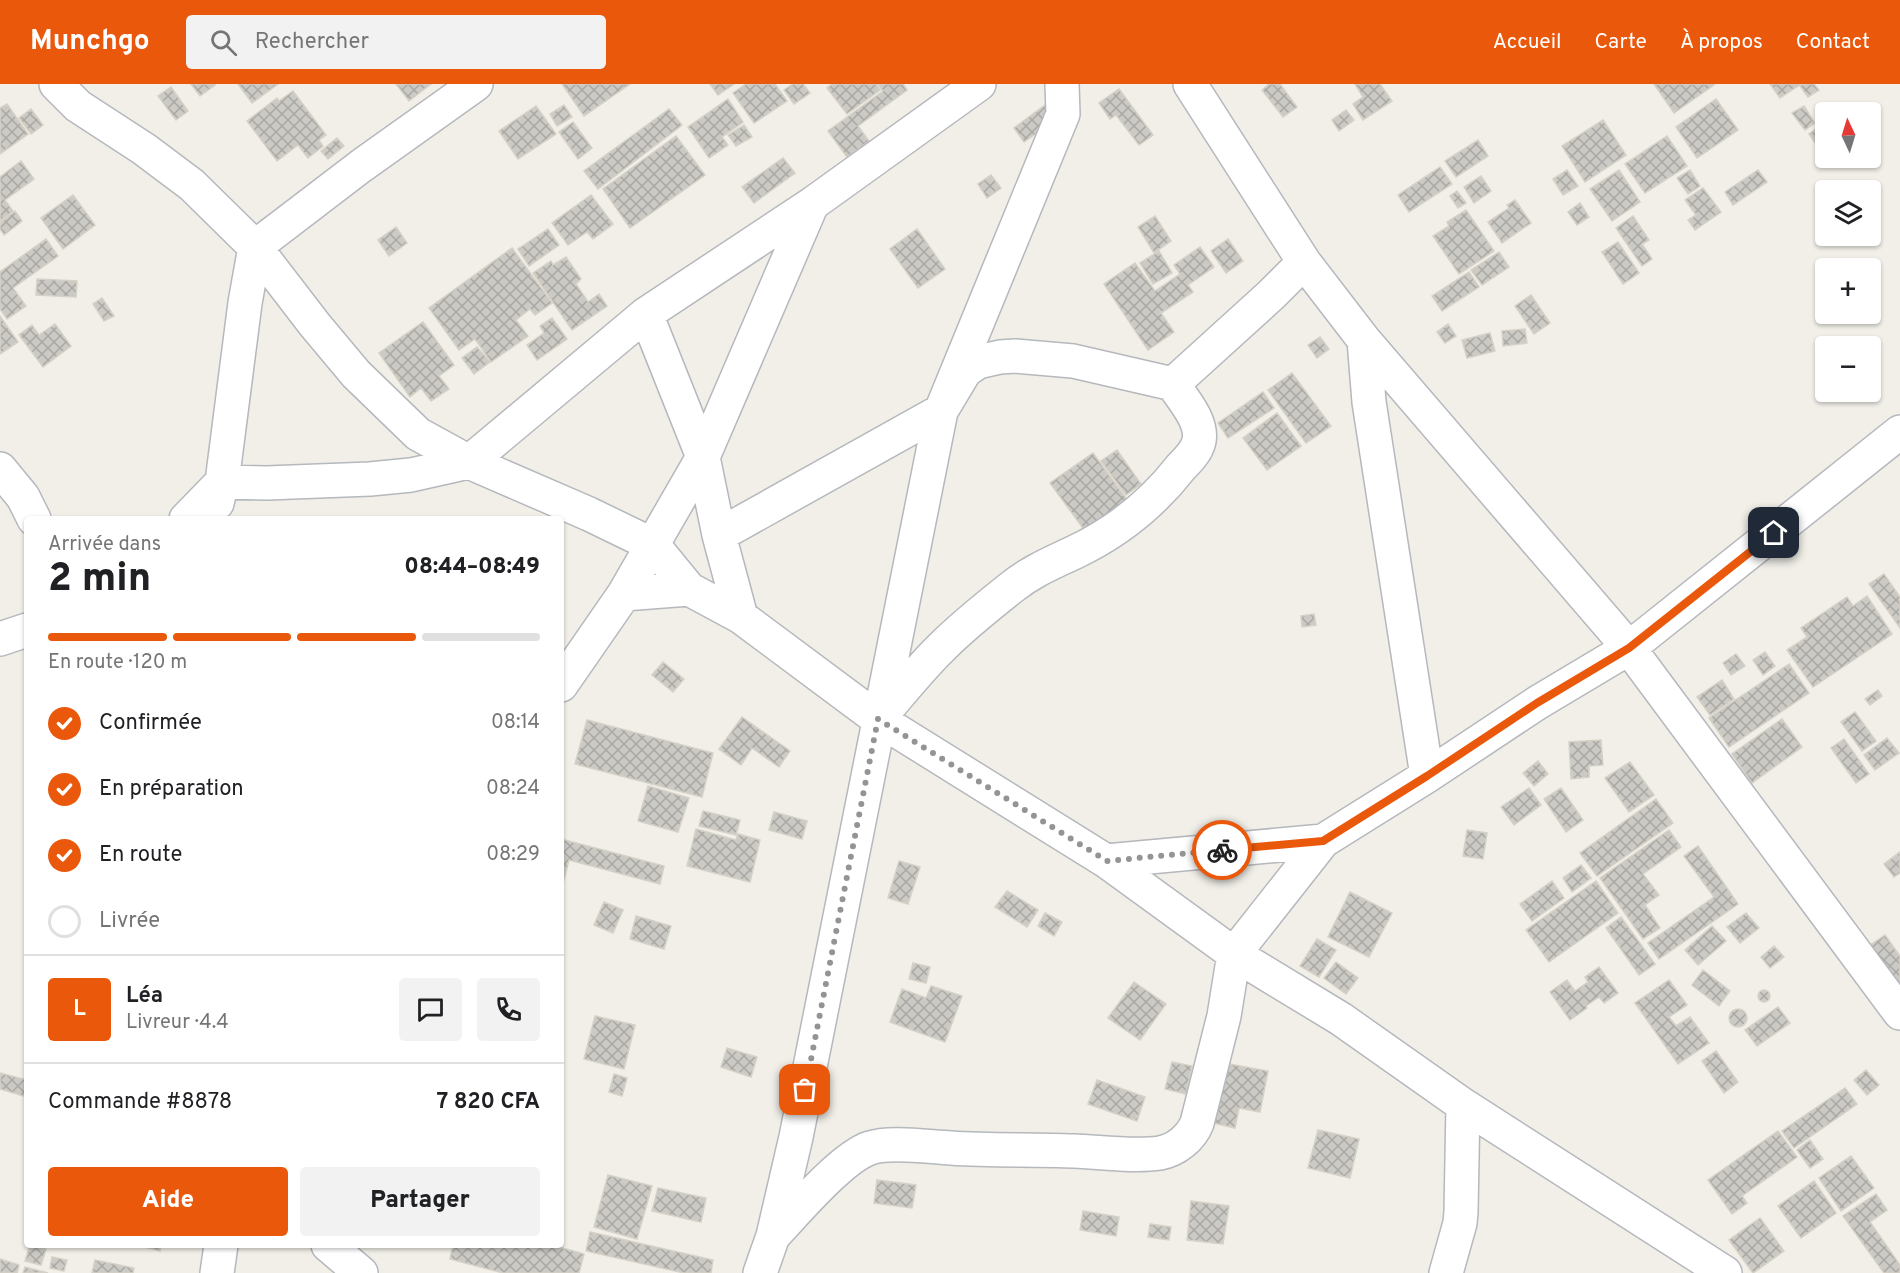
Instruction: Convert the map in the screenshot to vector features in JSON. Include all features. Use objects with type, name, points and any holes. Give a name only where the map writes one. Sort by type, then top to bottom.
[{"type":"street","points":[[56,84],[78,106],[144,149],[192,185],[255,247],[356,374],[418,434],[469,462],[589,514],[653,545],[689,589],[741,617],[878,719],[1107,861],[1234,954],[1341,1019],[1463,1105],[1725,1273]]},
{"type":"street","points":[[215,516],[222,482],[245,303],[255,247],[361,166],[476,84]]},
{"type":"street","points":[[189,516],[222,482],[267,483],[370,479],[411,475],[469,462],[646,314],[812,204],[979,84]]},
{"type":"street","points":[[760,1273],[773,1236],[796,1137],[941,411],[1063,114],[1062,84]]},
{"type":"street","points":[[1190,84],[1304,262],[1364,340],[1629,648],[1900,1013]]},
{"type":"street","points":[[564,681],[624,594],[703,458],[812,204]]},
{"type":"street","points":[[1173,384],[1304,262]]},
{"type":"street","points":[[646,314],[703,458],[719,535],[741,617]]},
{"type":"street","points":[[1364,340],[1369,402],[1427,776]]},
{"type":"street","points":[[719,535],[941,411],[965,371],[978,362],[1015,356],[1073,361],[1173,384],[1192,412],[1199,441],[1196,449],[1168,483],[1128,520],[1076,551],[1048,563],[1014,585],[942,647],[878,719]]},
{"type":"street","points":[[773,1236],[853,1156],[871,1147],[903,1144],[979,1150],[1134,1154],[1160,1153],[1186,1140],[1194,1131],[1197,1123],[1224,1016],[1234,954],[1323,841],[1537,703],[1629,648],[1900,432]]},
{"type":"street","points":[[0,469],[23,497],[32,516]]},
{"type":"street","points":[[624,594],[689,589]]},
{"type":"street","points":[[0,639],[24,631]]},
{"type":"street","points":[[1107,861],[1323,841]]},
{"type":"street","points":[[1446,1273],[1460,1223],[1463,1105]]},
{"type":"street","points":[[217,1273],[221,1248]]},
{"type":"street","points":[[332,1248],[361,1273]]},
{"type":"building","points":[[191,84],[215,84],[215,85],[200,96]]},
{"type":"building","points":[[238,84],[278,84],[252,103]]},
{"type":"building","points":[[396,84],[431,84],[409,101]]},
{"type":"building","points":[[562,84],[630,84],[584,116]]},
{"type":"building","points":[[710,84],[734,84],[718,95]]},
{"type":"building","points":[[746,84],[775,84],[787,101],[754,123],[733,93]]},
{"type":"building","points":[[793,84],[803,84],[810,93],[794,104],[784,90]]},
{"type":"building","points":[[832,84],[876,84],[880,90],[847,114],[827,88]]},
{"type":"building","points":[[878,84],[903,84],[907,90],[858,126],[869,141],[847,157],[828,131],[883,91]]},
{"type":"building","points":[[1269,84],[1280,84],[1297,107],[1283,117],[1262,90]]},
{"type":"building","points":[[1355,84],[1380,84],[1392,101],[1363,120],[1353,104],[1363,97]]},
{"type":"building","points":[[1654,84],[1713,84],[1714,85],[1674,113]]},
{"type":"building","points":[[1770,84],[1801,84],[1780,98]]},
{"type":"building","points":[[1814,84],[1819,90],[1808,97],[1800,86]]},
{"type":"building","points":[[171,87],[188,111],[176,120],[158,96]]},
{"type":"building","points":[[1119,89],[1153,135],[1139,145],[1116,115],[1110,119],[1099,103]]},
{"type":"building","points":[[293,91],[326,135],[319,140],[323,146],[308,158],[298,145],[277,161],[247,121],[277,98],[279,101]]},
{"type":"building","points":[[728,99],[743,122],[722,137],[728,145],[709,158],[688,127]]},
{"type":"building","points":[[1716,99],[1738,130],[1697,158],[1676,127]]},
{"type":"building","points":[[7,104],[28,134],[0,154],[0,108]]},
{"type":"building","points":[[564,105],[572,117],[557,126],[550,114]]},
{"type":"building","points":[[1045,105],[1055,120],[1024,142],[1014,128]]},
{"type":"building","points":[[536,106],[556,134],[518,159],[499,131]]},
{"type":"building","points":[[1804,106],[1815,123],[1805,130],[1792,113]]},
{"type":"building","points":[[31,109],[43,125],[31,134],[19,118]]},
{"type":"building","points":[[669,109],[682,125],[598,189],[584,171]]},
{"type":"building","points":[[1346,110],[1354,120],[1339,131],[1332,120]]},
{"type":"building","points":[[1603,120],[1626,155],[1585,182],[1562,146]]},
{"type":"building","points":[[573,122],[592,148],[578,159],[559,132]]},
{"type":"building","points":[[744,125],[752,137],[736,146],[728,135]]},
{"type":"building","points":[[1815,130],[1815,143],[1809,134]]},
{"type":"building","points":[[676,136],[705,175],[630,228],[603,189]]},
{"type":"building","points":[[1667,136],[1687,166],[1645,193],[1625,164]]},
{"type":"building","points":[[337,138],[344,146],[328,159],[321,151]]},
{"type":"building","points":[[1478,140],[1488,156],[1456,177],[1445,161]]},
{"type":"building","points":[[783,158],[795,173],[754,203],[742,187]]},
{"type":"building","points":[[21,161],[34,179],[5,200],[13,211],[0,221],[0,177]]},
{"type":"building","points":[[1440,167],[1452,184],[1409,212],[1398,195]]},
{"type":"building","points":[[1567,170],[1578,186],[1563,195],[1553,179]]},
{"type":"building","points":[[1619,170],[1640,202],[1612,221],[1590,189]]},
{"type":"building","points":[[1690,170],[1700,186],[1688,194],[1677,178]]},
{"type":"building","points":[[1758,170],[1767,182],[1733,205],[1725,192]]},
{"type":"building","points":[[991,175],[1001,188],[987,198],[978,184]]},
{"type":"building","points":[[1481,176],[1491,191],[1474,203],[1464,187]]},
{"type":"building","points":[[1703,188],[1721,212],[1695,230],[1688,220],[1696,215],[1685,200]]},
{"type":"building","points":[[1457,191],[1466,203],[1458,208],[1450,196]]},
{"type":"building","points":[[73,195],[95,225],[63,249],[41,218]]},
{"type":"building","points":[[591,195],[613,224],[593,239],[587,232],[568,245],[552,223]]},
{"type":"building","points":[[1515,200],[1531,223],[1502,243],[1488,222],[1509,208],[1507,205]]},
{"type":"building","points":[[1580,203],[1589,217],[1577,225],[1568,212]]},
{"type":"building","points":[[1466,210],[1494,251],[1459,274],[1433,236],[1449,226],[1447,222]]},
{"type":"building","points":[[15,211],[22,221],[4,235],[0,229],[0,223]]},
{"type":"building","points":[[1155,216],[1171,241],[1154,253],[1138,227]]},
{"type":"building","points":[[1633,216],[1649,240],[1642,244],[1652,259],[1642,266],[1616,228]]},
{"type":"building","points":[[396,227],[407,243],[389,256],[378,240]]},
{"type":"building","points":[[548,229],[559,245],[529,266],[518,249]]},
{"type":"building","points":[[917,229],[945,269],[918,288],[890,249]]},
{"type":"building","points":[[46,239],[58,256],[13,288],[26,306],[7,319],[0,309],[0,272]]},
{"type":"building","points":[[1228,239],[1243,261],[1226,273],[1211,251]]},
{"type":"building","points":[[1618,242],[1639,273],[1623,284],[1602,252]]},
{"type":"building","points":[[1200,247],[1214,267],[1188,285],[1193,292],[1161,313],[1174,332],[1148,350],[1104,284],[1135,263],[1155,291],[1180,274],[1174,265]]},
{"type":"building","points":[[512,248],[552,303],[535,315],[530,309],[516,320],[528,336],[491,362],[475,339],[459,350],[429,308]]},
{"type":"building","points":[[1159,251],[1172,273],[1153,284],[1140,263]]},
{"type":"building","points":[[1499,252],[1509,267],[1482,285],[1471,270]]},
{"type":"building","points":[[566,257],[581,279],[576,284],[588,302],[599,294],[607,306],[572,330],[533,273],[551,261],[553,265]]},
{"type":"building","points":[[1469,272],[1479,287],[1442,311],[1432,296]]},
{"type":"building","points":[[37,279],[77,281],[76,297],[36,295]]},
{"type":"building","points":[[1531,295],[1550,323],[1534,334],[1515,306]]},
{"type":"building","points":[[102,298],[114,316],[104,321],[93,304]]},
{"type":"building","points":[[0,316],[18,342],[0,354]]},
{"type":"building","points":[[552,318],[567,339],[537,360],[527,345],[544,333],[540,326]]},
{"type":"building","points":[[423,322],[454,365],[439,376],[449,389],[431,401],[421,388],[410,397],[379,353]]},
{"type":"building","points":[[55,324],[71,346],[43,367],[19,335],[32,325],[39,335]]},
{"type":"building","points":[[1448,324],[1456,336],[1445,343],[1437,332]]},
{"type":"building","points":[[1525,329],[1527,343],[1503,346],[1502,331]]},
{"type":"building","points":[[1490,333],[1495,351],[1467,358],[1462,340]]},
{"type":"building","points":[[1320,337],[1329,349],[1317,358],[1308,345]]},
{"type":"building","points":[[477,347],[490,362],[474,374],[462,358]]},
{"type":"building","points":[[1292,373],[1331,426],[1306,443],[1268,390]]},
{"type":"building","points":[[1263,392],[1274,408],[1228,438],[1218,423]]},
{"type":"building","points":[[1277,413],[1301,446],[1267,470],[1243,438]]},
{"type":"building","points":[[1117,450],[1141,484],[1126,495],[1101,461]]},
{"type":"building","points":[[1093,453],[1131,505],[1088,535],[1050,483]]},
{"type":"building","points":[[1884,574],[1900,597],[1900,628],[1869,584]]},
{"type":"building","points":[[1867,596],[1892,634],[1813,687],[1787,650],[1807,637],[1801,628],[1847,597],[1853,606]]},
{"type":"building","points":[[1314,614],[1316,625],[1302,627],[1301,616]]},
{"type":"building","points":[[1765,652],[1775,666],[1763,675],[1753,660]]},
{"type":"building","points":[[1736,654],[1745,666],[1731,675],[1723,663]]},
{"type":"building","points":[[663,662],[684,679],[673,692],[652,675]]},
{"type":"building","points":[[1789,664],[1809,693],[1729,747],[1709,718]]},
{"type":"building","points":[[1722,680],[1734,699],[1710,715],[1697,697]]},
{"type":"building","points":[[1878,690],[1882,696],[1870,705],[1865,699]]},
{"type":"building","points":[[1855,712],[1876,741],[1862,751],[1841,722]]},
{"type":"building","points":[[742,717],[790,751],[779,767],[752,748],[741,765],[719,749]]},
{"type":"building","points":[[1782,719],[1802,747],[1752,783],[1732,754]]},
{"type":"building","points":[[587,720],[713,753],[702,797],[575,764]]},
{"type":"building","points":[[1887,738],[1899,753],[1875,770],[1864,755]]},
{"type":"building","points":[[1844,739],[1869,774],[1856,783],[1831,748]]},
{"type":"building","points":[[1601,740],[1603,765],[1589,766],[1589,777],[1571,779],[1569,742]]},
{"type":"building","points":[[1538,761],[1548,774],[1534,786],[1523,773]]},
{"type":"building","points":[[1630,762],[1654,795],[1629,812],[1605,778]]},
{"type":"building","points":[[648,786],[689,798],[678,832],[638,821]]},
{"type":"building","points":[[1529,788],[1541,805],[1514,825],[1501,807]]},
{"type":"building","points":[[1561,788],[1583,820],[1566,832],[1544,799]]},
{"type":"building","points":[[1656,799],[1673,823],[1597,876],[1580,853]]},
{"type":"building","points":[[703,811],[740,820],[736,835],[699,826]]},
{"type":"building","points":[[774,812],[807,821],[802,839],[769,830]]},
{"type":"building","points":[[696,829],[736,840],[738,834],[760,840],[750,882],[687,866]]},
{"type":"building","points":[[1467,830],[1487,833],[1483,859],[1463,856]]},
{"type":"building","points":[[1669,830],[1681,847],[1643,874],[1659,895],[1645,905],[1660,928],[1643,939],[1600,878]]},
{"type":"building","points":[[564,840],[664,866],[660,884],[569,860],[564,879]]},
{"type":"building","points":[[1698,846],[1738,904],[1659,959],[1648,943],[1714,897],[1684,856]]},
{"type":"building","points":[[1900,852],[1900,873],[1894,877],[1884,864]]},
{"type":"building","points":[[899,861],[920,867],[908,904],[888,898]]},
{"type":"building","points":[[1581,865],[1591,878],[1572,892],[1563,878]]},
{"type":"building","points":[[1552,881],[1564,898],[1532,921],[1520,904]]},
{"type":"building","points":[[1596,881],[1618,913],[1549,962],[1526,930]]},
{"type":"building","points":[[1007,891],[1038,910],[1027,927],[995,907]]},
{"type":"building","points":[[1350,892],[1392,913],[1369,957],[1328,937]]},
{"type":"building","points":[[604,902],[623,910],[613,933],[594,925]]},
{"type":"building","points":[[1045,913],[1062,922],[1054,936],[1038,926]]},
{"type":"building","points":[[1746,913],[1759,928],[1740,943],[1727,927]]},
{"type":"building","points":[[636,916],[671,926],[664,949],[630,939]]},
{"type":"building","points":[[1621,917],[1655,964],[1639,975],[1606,928]]},
{"type":"building","points":[[1712,926],[1726,941],[1698,965],[1685,950]]},
{"type":"building","points":[[1885,935],[1900,956],[1900,989],[1869,946]]},
{"type":"building","points":[[1317,939],[1336,950],[1319,977],[1300,966]]},
{"type":"building","points":[[1774,946],[1784,957],[1770,968],[1761,957]]},
{"type":"building","points":[[1336,962],[1358,978],[1346,994],[1324,978]]},
{"type":"building","points":[[913,963],[930,967],[926,983],[909,979]]},
{"type":"building","points":[[1599,967],[1618,993],[1604,1003],[1599,997],[1570,1020],[1550,992],[1567,980],[1575,991],[1588,982],[1585,977]]},
{"type":"building","points":[[1703,970],[1730,991],[1719,1006],[1692,985]]},
{"type":"building","points":[[1669,980],[1687,1005],[1669,1017],[1676,1026],[1690,1017],[1709,1043],[1678,1064],[1635,1003]]},
{"type":"building","points":[[1134,982],[1166,1004],[1140,1040],[1108,1018]]},
{"type":"building","points":[[931,986],[962,996],[945,1042],[890,1022],[902,989],[926,998]]},
{"type":"building","points":[[1766,990],[1770,996],[1766,1002],[1762,1002],[1758,994]]},
{"type":"building","points":[[1778,1007],[1790,1023],[1757,1046],[1745,1030]]},
{"type":"building","points":[[1738,1009],[1746,1014],[1747,1018],[1742,1026],[1738,1027],[1730,1022],[1729,1018],[1734,1010]]},
{"type":"building","points":[[595,1016],[635,1025],[624,1069],[584,1059]]},
{"type":"building","points":[[727,1048],[757,1057],[751,1077],[721,1067]]},
{"type":"building","points":[[1716,1051],[1738,1082],[1724,1093],[1702,1061]]},
{"type":"building","points":[[1172,1062],[1192,1066],[1186,1094],[1165,1089]]},
{"type":"building","points":[[1224,1063],[1268,1071],[1260,1112],[1239,1108],[1235,1128],[1213,1123]]},
{"type":"building","points":[[1866,1070],[1879,1085],[1867,1095],[1854,1080]]},
{"type":"building","points":[[0,1073],[24,1079],[24,1096],[0,1089]]},
{"type":"building","points":[[614,1074],[627,1078],[622,1096],[609,1092]]},
{"type":"building","points":[[1097,1080],[1145,1097],[1137,1121],[1088,1104]]},
{"type":"building","points":[[1845,1088],[1857,1104],[1794,1148],[1782,1131]]},
{"type":"building","points":[[1318,1130],[1359,1139],[1350,1178],[1308,1168]]},
{"type":"building","points":[[1778,1131],[1797,1157],[1742,1196],[1747,1203],[1732,1214],[1708,1180]]},
{"type":"building","points":[[1810,1140],[1823,1159],[1810,1168],[1797,1150]]},
{"type":"building","points":[[1851,1156],[1874,1188],[1841,1211],[1819,1178]]},
{"type":"building","points":[[608,1175],[652,1186],[637,1239],[594,1227]]},
{"type":"building","points":[[877,1180],[916,1185],[912,1208],[874,1203]]},
{"type":"building","points":[[1814,1181],[1836,1213],[1801,1238],[1778,1206]]},
{"type":"building","points":[[658,1188],[706,1198],[701,1222],[652,1211]]},
{"type":"building","points":[[1876,1194],[1887,1210],[1870,1222],[1900,1265],[1900,1273],[1884,1273],[1843,1216]]},
{"type":"building","points":[[1191,1201],[1229,1206],[1223,1244],[1187,1240]]},
{"type":"building","points":[[1083,1211],[1119,1217],[1116,1236],[1080,1230]]},
{"type":"building","points":[[1760,1218],[1784,1251],[1753,1273],[1729,1240]]},
{"type":"building","points":[[1150,1224],[1171,1227],[1169,1240],[1148,1237]]},
{"type":"building","points":[[590,1232],[713,1260],[711,1273],[684,1273],[586,1251]]},
{"type":"building","points":[[29,1248],[46,1249],[41,1265],[25,1261]]},
{"type":"building","points":[[452,1248],[563,1248],[584,1254],[579,1273],[503,1273],[450,1259]]},
{"type":"building","points":[[52,1257],[67,1260],[64,1271],[50,1268]]},
{"type":"building","points":[[0,1259],[19,1265],[17,1273],[0,1273]]},
{"type":"building","points":[[95,1260],[134,1268],[133,1273],[92,1273]]},
{"type":"building","points":[[25,1267],[48,1273],[23,1273]]},
{"type":"way so far","points":[[805,1090],[878,719],[1107,861],[1222,850]]},
{"type":"route","points":[[1222,850],[1323,841],[1537,703],[1629,648],[1774,533]]}]
